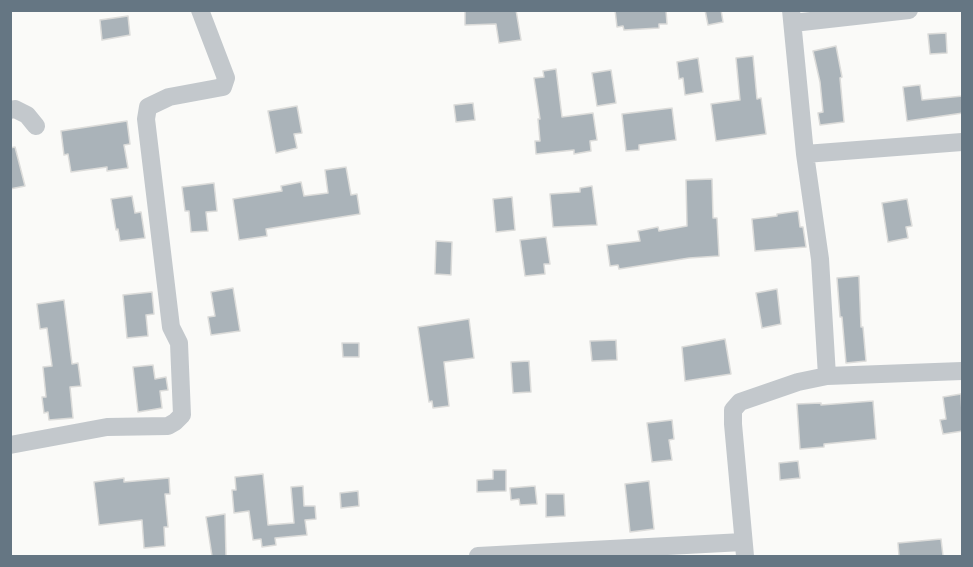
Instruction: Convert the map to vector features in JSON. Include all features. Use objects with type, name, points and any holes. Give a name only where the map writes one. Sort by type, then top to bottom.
[{"type":"street","points":[[10,445],[107,427],[168,426],[182,415],[179,343],[171,327],[146,119],[148,107],[169,97],[223,87],[226,78],[200,10]]},
{"type":"street","points":[[827,376],[820,258],[805,154],[792,17],[909,10]]},
{"type":"street","points":[[10,110],[15,109],[27,115],[36,126]]},
{"type":"street","points":[[805,154],[963,142]]},
{"type":"street","points":[[478,556],[744,549],[734,410],[740,402],[798,382],[827,376],[963,371]]},
{"type":"building","points":[[465,10],[516,10],[521,40],[499,43],[496,24],[465,25]]},
{"type":"building","points":[[615,10],[666,10],[667,24],[659,24],[659,28],[624,30],[623,26],[617,27]]},
{"type":"building","points":[[705,10],[721,10],[723,22],[708,25]]},
{"type":"building","points":[[128,16],[130,35],[102,40],[100,20]]},
{"type":"building","points":[[946,33],[947,53],[930,54],[928,34]]},
{"type":"building","points":[[836,46],[842,77],[840,78],[844,122],[820,125],[818,113],[823,112],[820,82],[813,51]]},
{"type":"building","points":[[753,56],[757,99],[761,98],[766,134],[716,141],[711,104],[740,100],[736,58]]},
{"type":"building","points":[[698,58],[703,92],[685,95],[683,78],[679,79],[677,62]]},
{"type":"building","points":[[556,69],[562,117],[593,113],[597,140],[590,141],[591,151],[574,154],[574,150],[536,154],[535,141],[540,141],[538,119],[540,119],[534,78],[544,77],[543,71]]},
{"type":"building","points":[[611,70],[616,103],[597,106],[592,73]]},
{"type":"building","points":[[920,85],[922,100],[963,96],[963,113],[907,121],[903,87]]},
{"type":"building","points":[[473,103],[475,120],[456,122],[454,105]]},
{"type":"building","points":[[297,106],[302,133],[294,134],[297,148],[276,153],[268,111]]},
{"type":"building","points":[[672,108],[676,140],[639,145],[639,150],[626,151],[622,114]]},
{"type":"building","points":[[127,121],[130,144],[124,145],[128,168],[107,171],[107,167],[71,172],[68,154],[64,155],[61,131]]},
{"type":"building","points":[[15,147],[25,186],[10,189],[10,148]]},
{"type":"building","points":[[346,167],[351,195],[357,194],[360,214],[266,229],[267,236],[239,240],[233,199],[282,191],[281,186],[301,182],[304,196],[328,193],[325,170]]},
{"type":"building","points":[[712,179],[713,218],[717,218],[719,256],[689,258],[619,269],[618,265],[610,266],[607,245],[640,241],[638,231],[658,227],[659,231],[687,226],[686,180]]},
{"type":"building","points":[[214,183],[217,211],[206,212],[208,231],[191,232],[189,211],[185,211],[182,187]]},
{"type":"building","points":[[592,186],[597,225],[553,227],[550,194],[580,192],[580,188]]},
{"type":"building","points":[[132,196],[135,213],[141,212],[145,238],[120,241],[111,199]]},
{"type":"building","points":[[512,197],[515,230],[496,232],[493,199]]},
{"type":"building","points":[[907,199],[912,226],[906,227],[908,238],[888,242],[882,203]]},
{"type":"building","points":[[798,211],[806,247],[755,251],[752,219]]},
{"type":"building","points":[[546,237],[550,264],[544,264],[545,274],[525,276],[520,240]]},
{"type":"building","points":[[436,241],[452,242],[451,275],[435,274]]},
{"type":"building","points":[[859,276],[861,327],[863,327],[866,361],[846,363],[837,278]]},
{"type":"building","points":[[233,288],[240,331],[211,335],[208,317],[215,316],[211,292]]},
{"type":"building","points":[[777,289],[781,324],[762,328],[756,293]]},
{"type":"building","points":[[152,292],[154,314],[146,315],[148,336],[127,338],[123,295]]},
{"type":"building","points":[[64,300],[72,364],[78,363],[81,386],[70,387],[73,418],[49,420],[48,412],[44,413],[42,397],[46,397],[43,367],[52,366],[47,328],[40,329],[37,304]]},
{"type":"building","points":[[469,319],[474,358],[444,362],[449,406],[433,408],[432,401],[429,402],[418,327]]},
{"type":"building","points":[[725,339],[731,374],[685,381],[682,347]]},
{"type":"building","points":[[616,340],[617,360],[592,361],[590,341]]},
{"type":"building","points":[[342,343],[359,343],[359,357],[343,357]]},
{"type":"building","points":[[529,361],[531,392],[513,393],[511,362]]},
{"type":"building","points":[[153,365],[155,379],[166,377],[168,390],[160,391],[162,408],[138,412],[133,367]]},
{"type":"building","points":[[961,394],[963,431],[943,434],[940,420],[946,419],[943,397]]},
{"type":"building","points":[[873,401],[876,439],[824,444],[824,447],[800,449],[797,404],[821,403],[821,405]]},
{"type":"building","points":[[672,420],[674,439],[669,440],[672,460],[652,462],[647,423]]},
{"type":"building","points":[[798,461],[800,478],[780,480],[779,463]]},
{"type":"building","points":[[493,470],[506,470],[506,491],[477,492],[477,480],[493,479]]},
{"type":"building","points":[[263,474],[268,525],[294,523],[291,487],[303,486],[304,506],[315,506],[316,519],[305,520],[307,535],[275,538],[276,545],[262,547],[261,539],[253,540],[249,511],[234,513],[232,490],[236,490],[235,477]]},
{"type":"building","points":[[124,478],[124,482],[169,478],[170,494],[165,494],[168,527],[164,527],[165,546],[144,548],[142,520],[99,525],[94,482]]},
{"type":"building","points":[[649,481],[654,529],[630,532],[625,484]]},
{"type":"building","points":[[535,486],[537,504],[520,505],[519,499],[511,500],[510,488]]},
{"type":"building","points":[[358,491],[359,506],[341,508],[340,493]]},
{"type":"building","points":[[546,494],[564,494],[565,516],[546,517]]},
{"type":"building","points":[[225,514],[226,556],[212,556],[206,517]]},
{"type":"building","points":[[941,539],[943,556],[899,556],[898,543]]}]
